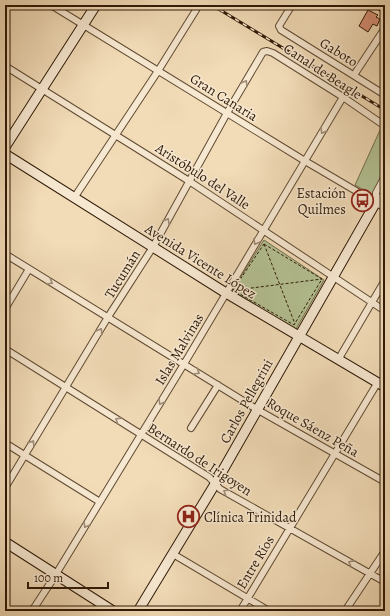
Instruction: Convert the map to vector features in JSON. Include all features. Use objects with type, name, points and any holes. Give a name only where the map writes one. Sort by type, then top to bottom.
[{"type":"main road","points":[[5,147],[96,5]]},
{"type":"main road","points":[[380,5],[385,8]]},
{"type":"main road","name":"Avenida Vicente López","points":[[5,154],[153,247],[230,292],[298,336],[381,384]]},
{"type":"main road","name":"Carlos Pellegrini","points":[[138,611],[174,554],[215,484],[258,410],[298,336],[376,202]]},
{"type":"main road","points":[[5,542],[102,611]]},
{"type":"main road","points":[[5,549],[113,611]]},
{"type":"street","name":"Gran Canaria","points":[[51,5],[305,161],[385,208]]},
{"type":"street","name":"Gaboto","points":[[292,5],[280,26],[281,30],[385,95]]},
{"type":"street","points":[[74,198],[158,71],[196,10]]},
{"type":"street","points":[[354,75],[385,28]]},
{"type":"street","name":"Canal de Beagle","points":[[267,51],[273,53],[343,97],[385,126]]},
{"type":"street","name":"Tucumán","points":[[5,488],[108,317],[153,247],[227,113],[263,52],[267,51]]},
{"type":"street","name":"Aristóbulo del Valle","points":[[5,66],[190,181],[385,311]]},
{"type":"street","name":"Islas Malvinas","points":[[32,611],[55,577],[141,434],[230,292],[263,230],[343,97]]},
{"type":"street","name":"Carlos Pellegrini","points":[[376,202],[376,193],[385,176]]},
{"type":"street","name":"Carlos Pellegrini","points":[[376,202],[385,191]]},
{"type":"street","name":"Roque Sáenz Peña","points":[[5,254],[258,410],[385,482]]},
{"type":"street","points":[[5,310],[30,269]]},
{"type":"street","points":[[338,360],[385,280]]},
{"type":"street","name":"Bernardo de Irigoyen","points":[[5,349],[209,477],[220,489],[385,582]]},
{"type":"street","name":"Entre Ríos","points":[[240,611],[334,453],[381,384]]},
{"type":"street","points":[[191,428],[218,385]]},
{"type":"street","points":[[5,443],[100,502]]},
{"type":"street","points":[[345,611],[385,551]]},
{"type":"street","points":[[174,554],[269,611]]},
{"type":"path","points":[[230,292],[264,244]]},
{"type":"path","points":[[264,244],[322,279]]},
{"type":"path","points":[[264,244],[295,324]]},
{"type":"path","points":[[230,292],[322,279]]},
{"type":"path","points":[[295,324],[322,279]]},
{"type":"path","points":[[230,292],[294,325],[295,324]]},
{"type":"green space","points":[[381,128],[385,132],[385,180],[376,197],[355,185]]},
{"type":"green space","points":[[264,240],[324,280],[296,329],[232,291]]},
{"type":"building","points":[[368,10],[378,15],[376,17],[380,19],[377,26],[373,24],[368,32],[359,26]]},
{"type":"railway","points":[[212,5],[385,110]]},
{"type":"place","name":"Estación Quilmes","points":[[362,201]]},
{"type":"place","name":"Clínica Trinidad","points":[[188,517]]}]
